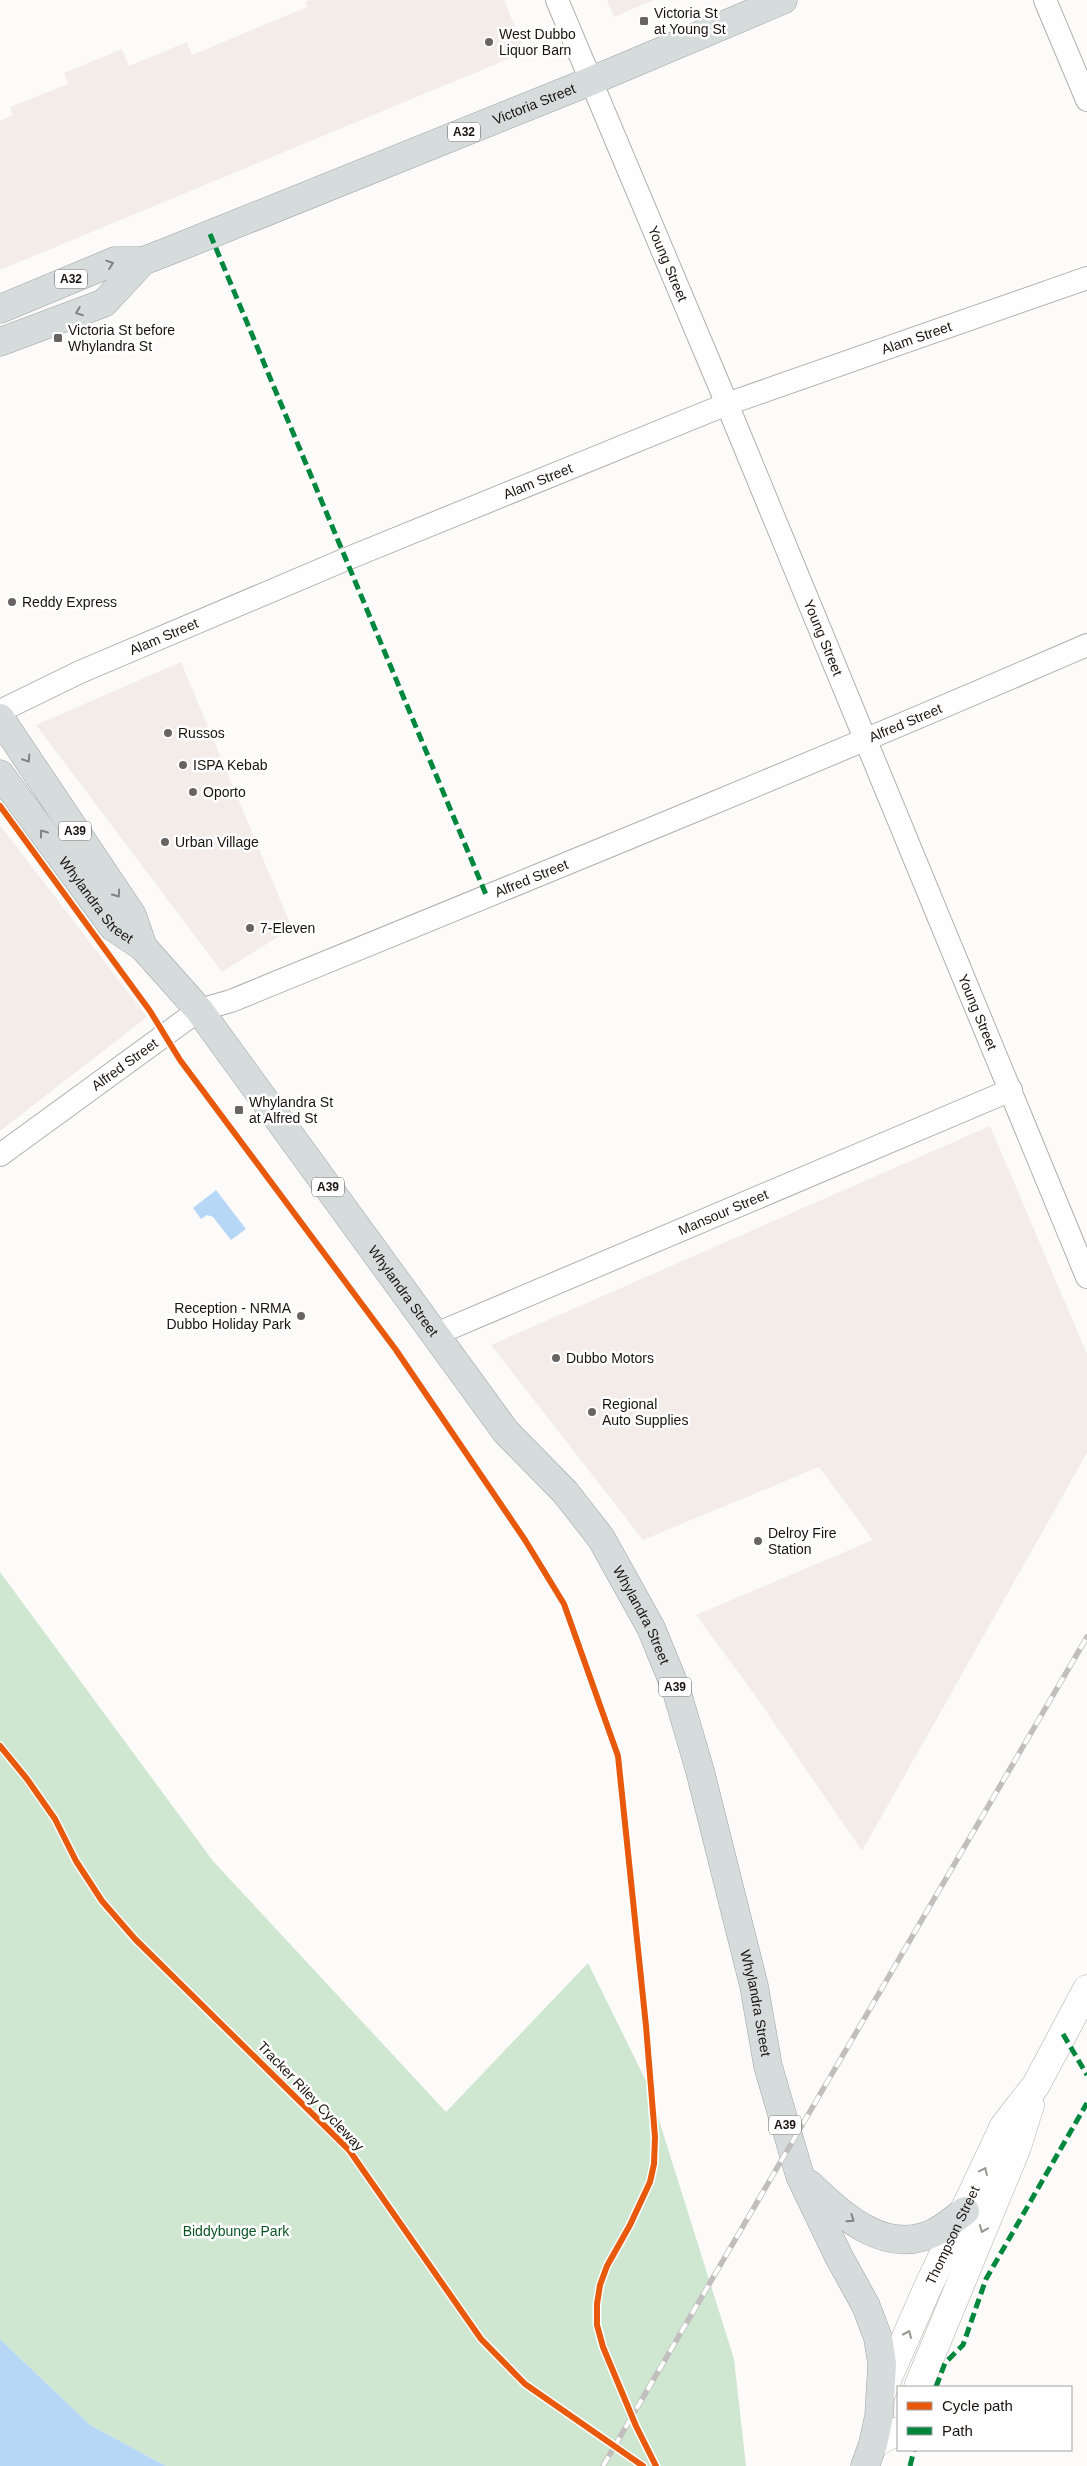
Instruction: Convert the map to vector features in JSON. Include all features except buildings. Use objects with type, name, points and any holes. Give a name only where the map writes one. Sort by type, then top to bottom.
[{"type":"highway","name":"Victoria Street","points":[[0,309],[115,261],[144,261],[591,81],[783,0]]},
{"type":"highway","name":"Victoria Street","points":[[0,342],[104,302],[144,261]]},
{"type":"highway","name":"Whylandra Street","points":[[0,718],[132,915],[143,948]]},
{"type":"highway","name":"Whylandra Street","points":[[0,774],[113,928],[143,948],[199,1010],[506,1432],[565,1492],[601,1538],[651,1628],[676,1689],[700,1772],[754,1986],[768,2066],[800,2176],[839,2258],[866,2306],[878,2338],[882,2364],[881,2394],[869,2455]]},
{"type":"highway","points":[[800,2176],[831,2204],[877,2236],[909,2240],[934,2233],[965,2211]]},
{"type":"street","name":"Young Street","points":[[557,0],[727,404],[1087,1277]]},
{"type":"street","points":[[1045,0],[1087,100]]},
{"type":"street","name":"Alam Street","points":[[0,711],[80,672],[344,560],[727,404],[1087,278]]},
{"type":"street","name":"Alfred Street","points":[[0,1155],[199,1010],[231,1001],[866,740],[1087,645]]},
{"type":"street","name":"Mansour Street","points":[[436,1334],[1011,1090]]},
{"type":"street","name":"Thompson Street","points":[[881,2394],[927,2289],[1004,2126],[1036,2085],[1087,1989]]},
{"type":"street","name":"Thompson Street","points":[[918,2386],[1017,2147],[1036,2085]]},
{"type":"street","points":[[869,2455],[897,2432]]},
{"type":"shaded area","points":[[310,0],[504,0],[525,52],[0,270],[0,121],[13,115],[10,107],[68,84],[64,73],[122,49],[129,66],[187,42],[192,55],[307,7],[305,2]]},
{"type":"shaded area","points":[[607,0],[654,0],[614,17]]},
{"type":"shaded area","name":"Urban Village","points":[[181,662],[292,928],[222,972],[36,725]]},
{"type":"shaded area","points":[[0,825],[147,1017],[0,1131]]},
{"type":"shaded area","points":[[990,1126],[1087,1354],[1087,1453],[862,1851],[752,1691],[696,1615],[873,1540],[819,1467],[643,1540],[491,1345]]},
{"type":"green space","name":"Biddybunge Park","points":[[0,1572],[213,1861],[446,2112],[588,1963],[648,2085],[734,2359],[746,2466],[166,2466],[90,2425],[0,2339]]},
{"type":"water","points":[[216,1190],[246,1229],[231,1240],[213,1217],[207,1215],[201,1219],[193,1208]]},
{"type":"water","points":[[0,2339],[90,2425],[166,2466],[0,2466]]},
{"type":"railway","points":[[603,2466],[1087,1637]]},
{"type":"marked path","points":[[210,234],[487,897]]},
{"type":"marked path","points":[[1063,2034],[1087,2075]]},
{"type":"marked path","points":[[936,2386],[945,2363],[963,2345],[986,2279],[1087,2103]]},
{"type":"marked path","points":[[910,2466],[914,2451]]},
{"type":"cycle path","points":[[0,806],[150,1011],[180,1060],[396,1350],[525,1540],[564,1604],[618,1756],[646,2026],[655,2137],[654,2164],[650,2182],[630,2225],[607,2266],[600,2285],[597,2304],[597,2325],[603,2347],[636,2426],[656,2466]]},
{"type":"cycle path","name":"Tracker Riley Cycleway","points":[[0,1746],[27,1779],[55,1819],[76,1861],[102,1901],[135,1939],[349,2150],[481,2339],[525,2384],[643,2466]]},
{"type":"place","name":"Victoria St at Young St","points":[[644,21]]},
{"type":"place","name":"West Dubbo Liquor Barn","points":[[489,42]]},
{"type":"place","name":"Victoria St before Whylandra St","points":[[58,338]]},
{"type":"place","name":"Reddy Express","points":[[12,602]]},
{"type":"place","name":"Russos","points":[[168,733]]},
{"type":"place","name":"ISPA Kebab","points":[[183,765]]},
{"type":"place","name":"Oporto","points":[[193,792]]},
{"type":"place","name":"Urban Village","points":[[165,842]]},
{"type":"place","name":"7-Eleven","points":[[250,928]]},
{"type":"place","name":"Whylandra St at Alfred St","points":[[239,1110]]},
{"type":"place","name":"Reception - NRMA Dubbo Holiday Park","points":[[301,1316]]},
{"type":"place","name":"Dubbo Motors","points":[[556,1358]]},
{"type":"place","name":"Regional Auto Supplies","points":[[592,1412]]},
{"type":"place","name":"Delroy Fire Station","points":[[758,1541]]}]
